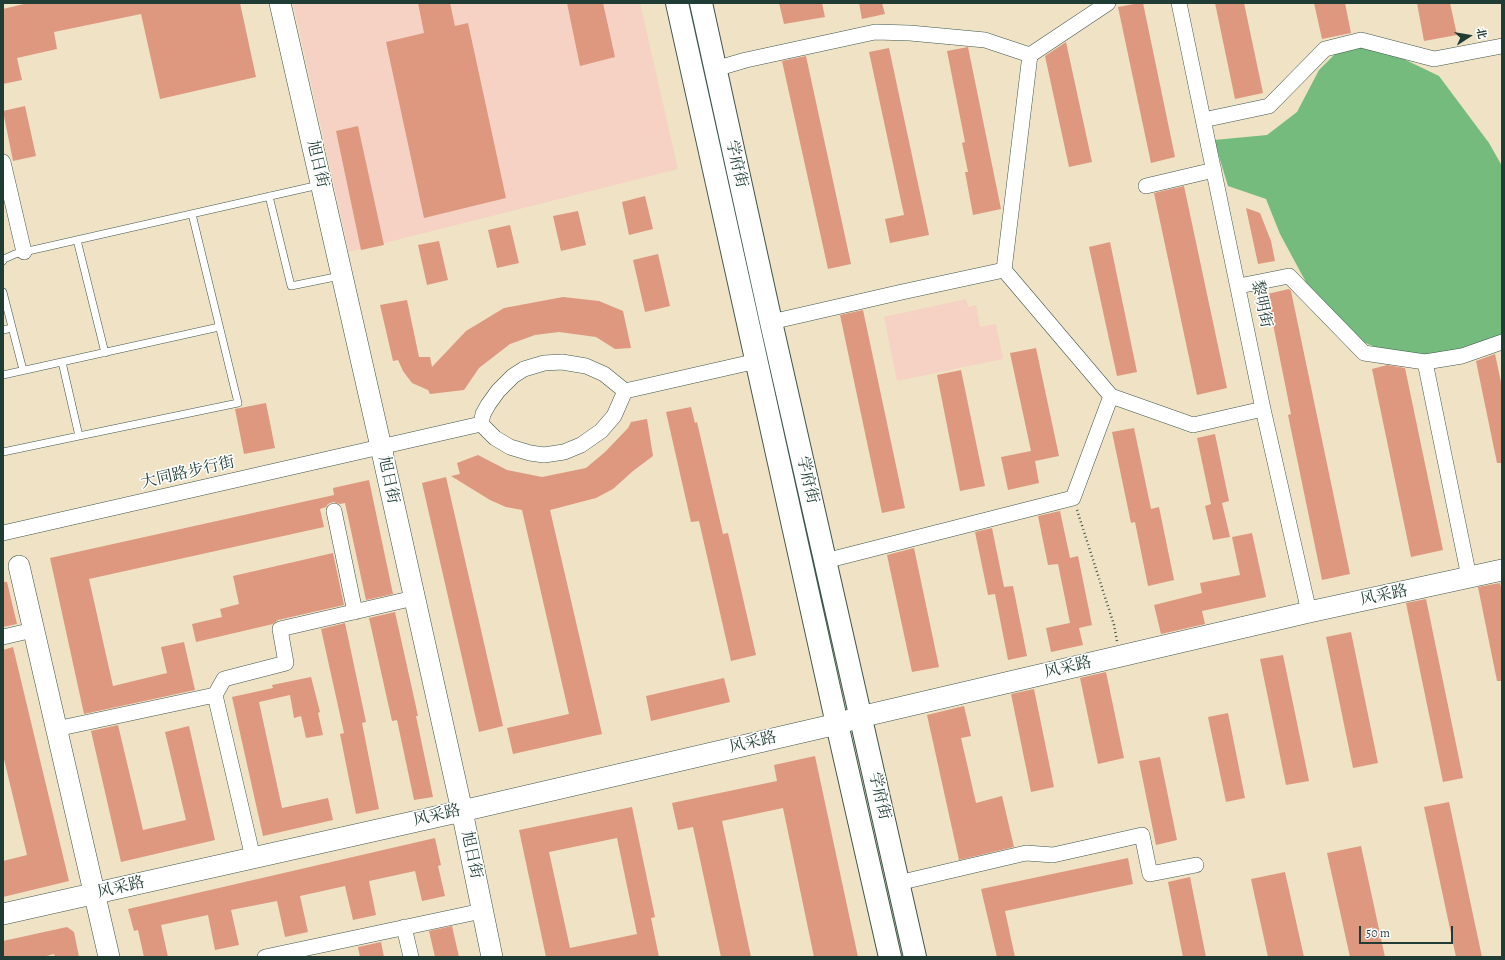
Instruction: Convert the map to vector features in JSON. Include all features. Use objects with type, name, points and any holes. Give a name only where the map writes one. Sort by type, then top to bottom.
[{"type":"main road","name":"旭日街","points":[[280,3],[462,811],[492,957]]},
{"type":"main road","name":"学府街","points":[[677,3],[890,957]]},
{"type":"main road","name":"学府街","points":[[701,3],[753,243],[915,957]]},
{"type":"main road","points":[[731,248],[740,237],[747,238],[753,243]]},
{"type":"main road","points":[[19,566],[109,957]]},
{"type":"main road","name":"风采路","points":[[3,914],[462,811],[1309,612],[1502,570]]},
{"type":"street","points":[[1108,3],[1030,55],[1004,270],[1111,396],[1193,425],[1264,409]]},
{"type":"street","name":"黎明街","points":[[1179,3],[1264,409],[1309,612]]},
{"type":"street","points":[[715,69],[746,60],[874,32],[910,33],[985,40],[1030,55]]},
{"type":"street","points":[[1203,120],[1270,106],[1326,49],[1361,40],[1434,59],[1502,46]]},
{"type":"street","points":[[3,162],[24,252]]},
{"type":"street","points":[[1146,186],[1214,170]]},
{"type":"street","points":[[771,322],[1004,270]]},
{"type":"street","points":[[1239,286],[1289,276],[1364,352],[1425,362],[1462,356],[1502,342]]},
{"type":"street","points":[[625,391],[757,361]]},
{"type":"street","points":[[562,362],[586,366],[604,374],[625,391],[614,416],[601,431],[581,445],[564,452],[544,455],[530,453],[510,446],[495,438],[481,424],[483,414],[488,405],[498,391],[513,376],[524,369],[544,363],[562,362]]},
{"type":"street","points":[[1425,362],[1469,577]]},
{"type":"street","points":[[825,560],[1074,498],[1111,396]]},
{"type":"street","name":"大同路步行街","points":[[3,533],[481,424]]},
{"type":"street","points":[[334,511],[355,612]]},
{"type":"street","points":[[253,858],[215,695],[224,679],[286,664],[280,629],[414,598]]},
{"type":"street","points":[[3,637],[33,630]]},
{"type":"street","points":[[56,729],[215,695]]},
{"type":"street","points":[[898,883],[1026,853],[1053,855],[1142,835],[1150,874],[1196,865]]},
{"type":"street","points":[[265,957],[482,911]]},
{"type":"street","points":[[404,927],[411,957]]},
{"type":"lane","points":[[3,261],[4,259],[15,254],[321,184]]},
{"type":"lane","points":[[269,196],[291,286],[342,276]]},
{"type":"lane","points":[[3,452],[238,403],[192,214]]},
{"type":"lane","points":[[77,240],[105,353]]},
{"type":"lane","points":[[3,292],[23,370]]},
{"type":"lane","points":[[3,375],[219,327]]},
{"type":"lane","points":[[3,330],[12,328]]},
{"type":"lane","points":[[62,362],[79,436]]},
{"type":"path","points":[[1074,498],[1114,626],[1120,656]]},
{"type":"shaded area","points":[[293,3],[640,3],[678,169],[349,252]]},
{"type":"shaded area","points":[[966,299],[968,307],[976,305],[980,327],[996,324],[1003,359],[897,381],[884,317]]},
{"type":"green space","points":[[1353,44],[1387,51],[1439,76],[1489,143],[1502,166],[1502,335],[1479,348],[1446,357],[1398,357],[1354,338],[1308,286],[1280,234],[1266,199],[1228,186],[1214,140],[1267,135],[1297,112],[1319,70],[1338,51]]},
{"type":"building","points":[[28,3],[240,3],[256,77],[160,99],[141,14],[54,32],[57,49],[17,58],[22,80],[3,84],[3,9]]},
{"type":"building","points":[[418,3],[450,3],[455,26],[468,23],[506,198],[424,218],[386,42],[424,33]]},
{"type":"building","points":[[567,3],[603,3],[615,57],[580,66]]},
{"type":"building","points":[[779,3],[822,3],[825,17],[784,24]]},
{"type":"building","points":[[859,3],[882,3],[885,14],[862,19]]},
{"type":"building","points":[[1143,3],[1175,157],[1151,163],[1118,7]]},
{"type":"building","points":[[1215,3],[1244,3],[1263,93],[1235,99]]},
{"type":"building","points":[[1314,3],[1345,3],[1351,33],[1322,39]]},
{"type":"building","points":[[1417,3],[1450,3],[1457,35],[1424,41]]},
{"type":"building","points":[[1066,42],[1092,162],[1069,167],[1045,56]]},
{"type":"building","points":[[968,47],[1001,209],[973,215],[965,172],[968,172],[962,143],[965,142],[947,51]]},
{"type":"building","points":[[889,48],[929,235],[890,243],[885,219],[904,215],[869,52]]},
{"type":"building","points":[[806,56],[851,264],[828,269],[782,61]]},
{"type":"building","points":[[25,106],[36,156],[13,161],[3,111]]},
{"type":"building","points":[[358,126],[384,245],[361,250],[336,131]]},
{"type":"building","points":[[1184,186],[1227,388],[1197,395],[1154,193]]},
{"type":"building","points":[[645,196],[653,229],[629,235],[622,202]]},
{"type":"building","points":[[1246,208],[1260,213],[1271,241],[1275,261],[1258,264]]},
{"type":"building","points":[[578,211],[586,245],[561,251],[553,216]]},
{"type":"building","points":[[510,225],[519,263],[497,268],[488,230]]},
{"type":"building","points":[[439,241],[448,280],[427,285],[418,245]]},
{"type":"building","points":[[1110,242],[1137,372],[1117,376],[1089,247]]},
{"type":"building","points":[[658,254],[670,306],[645,312],[633,260]]},
{"type":"building","points":[[1289,289],[1291,291],[1350,574],[1322,580],[1288,415],[1291,414],[1267,294]]},
{"type":"building","points":[[563,297],[599,301],[623,311],[631,348],[615,349],[596,337],[559,332],[535,335],[510,344],[479,368],[464,390],[430,394],[428,390],[412,383],[403,371],[398,360],[393,361],[380,305],[407,300],[419,357],[430,357],[432,367],[466,331],[504,308]]},
{"type":"building","points":[[863,310],[905,508],[882,513],[840,315]]},
{"type":"building","points":[[1036,348],[1059,456],[1035,461],[1039,483],[1008,490],[1001,457],[1031,451],[1010,353]]},
{"type":"building","points":[[1495,354],[1502,387],[1502,463],[1497,463],[1476,361]]},
{"type":"building","points":[[1387,365],[1405,368],[1443,550],[1411,557],[1372,369]]},
{"type":"building","points":[[961,370],[985,486],[960,491],[937,375]]},
{"type":"building","points":[[266,403],[275,448],[244,454],[235,409]]},
{"type":"building","points":[[691,407],[695,423],[697,422],[723,534],[728,533],[756,655],[731,661],[699,521],[691,522],[666,412]]},
{"type":"building","points":[[647,419],[653,456],[613,489],[596,498],[550,510],[602,734],[513,754],[507,728],[569,714],[522,510],[506,507],[490,500],[451,476],[460,474],[457,463],[478,455],[507,470],[542,477],[586,468],[605,452],[628,428],[631,422]]},
{"type":"building","points":[[1134,428],[1151,509],[1159,507],[1174,580],[1148,586],[1135,522],[1131,523],[1112,432]]},
{"type":"building","points":[[1215,434],[1229,501],[1222,503],[1230,537],[1213,540],[1205,506],[1211,504],[1197,438]]},
{"type":"building","points":[[446,477],[503,726],[479,732],[422,483]]},
{"type":"building","points":[[369,480],[393,594],[366,600],[345,503],[340,504],[333,502],[320,509],[324,527],[89,579],[113,686],[167,673],[161,647],[184,642],[195,690],[84,714],[50,558],[334,495],[333,488]]},
{"type":"building","points":[[1060,511],[1070,558],[1078,556],[1092,625],[1079,628],[1083,645],[1051,652],[1046,628],[1070,623],[1058,564],[1048,565],[1038,516]]},
{"type":"building","points":[[992,528],[1004,587],[1013,586],[1027,656],[1008,660],[995,594],[988,595],[975,532]]},
{"type":"building","points":[[1252,533],[1266,597],[1202,611],[1205,624],[1161,634],[1154,605],[1202,593],[1200,583],[1240,575],[1232,537]]},
{"type":"building","points":[[914,548],[939,667],[912,672],[887,555]]},
{"type":"building","points":[[333,553],[344,605],[278,620],[273,624],[196,642],[192,624],[222,617],[220,609],[239,604],[233,576]]},
{"type":"building","points":[[3,582],[7,582],[17,624],[3,627]]},
{"type":"building","points":[[1500,583],[1502,591],[1502,681],[1497,681],[1478,587]]},
{"type":"building","points":[[1426,599],[1463,778],[1443,782],[1406,603]]},
{"type":"building","points":[[395,612],[418,716],[416,716],[433,797],[414,800],[397,720],[392,721],[369,618]]},
{"type":"building","points":[[345,623],[366,722],[362,723],[379,809],[356,814],[340,734],[344,733],[321,629]]},
{"type":"building","points":[[1351,632],[1378,763],[1353,768],[1326,637]]},
{"type":"building","points":[[13,647],[69,881],[3,897],[3,861],[27,855],[3,755],[3,650]]},
{"type":"building","points":[[1283,655],[1309,781],[1286,785],[1260,659]]},
{"type":"building","points":[[1106,672],[1124,758],[1098,764],[1080,678]]},
{"type":"building","points":[[311,677],[320,712],[318,713],[323,735],[306,738],[301,716],[294,718],[290,695],[259,702],[282,808],[328,798],[333,820],[263,836],[232,697],[273,688],[272,685]]},
{"type":"building","points":[[724,678],[730,702],[651,721],[646,696]]},
{"type":"building","points":[[1034,689],[1054,787],[1031,792],[1011,694]]},
{"type":"building","points":[[964,706],[971,736],[961,738],[976,803],[1002,796],[1014,847],[959,860],[927,715]]},
{"type":"building","points":[[1228,713],[1245,798],[1226,802],[1208,717]]},
{"type":"building","points":[[118,725],[143,830],[186,820],[165,732],[189,726],[215,840],[121,862],[91,731]]},
{"type":"building","points":[[815,756],[858,957],[814,957],[783,808],[722,821],[751,957],[721,957],[693,827],[678,830],[672,803],[777,781],[774,765]]},
{"type":"building","points":[[1160,757],[1177,840],[1156,845],[1139,761]]},
{"type":"building","points":[[1449,802],[1482,957],[1456,957],[1424,807]]},
{"type":"building","points":[[632,807],[655,917],[651,918],[659,957],[546,957],[519,830]],"holes":[[[617,838],[637,934],[570,948],[549,852]]]},
{"type":"building","points":[[435,838],[441,865],[438,866],[445,896],[422,901],[415,871],[369,881],[376,915],[353,920],[345,886],[300,896],[308,932],[285,937],[277,901],[231,910],[239,945],[215,950],[208,915],[161,925],[168,957],[144,957],[138,930],[134,931],[128,909]]},
{"type":"building","points":[[1361,846],[1385,957],[1350,957],[1327,853]]},
{"type":"building","points":[[1128,858],[1133,884],[1005,911],[1015,957],[997,957],[981,889]]},
{"type":"building","points":[[1285,872],[1304,957],[1268,957],[1251,879]]},
{"type":"building","points":[[1190,877],[1206,957],[1183,957],[1168,882]]},
{"type":"building","points":[[452,926],[459,957],[435,957],[429,931]]},
{"type":"building","points":[[67,927],[74,932],[79,957],[55,957],[54,954],[43,957],[3,957],[3,941]]},
{"type":"building","points":[[381,942],[384,957],[360,957],[358,947]]}]
